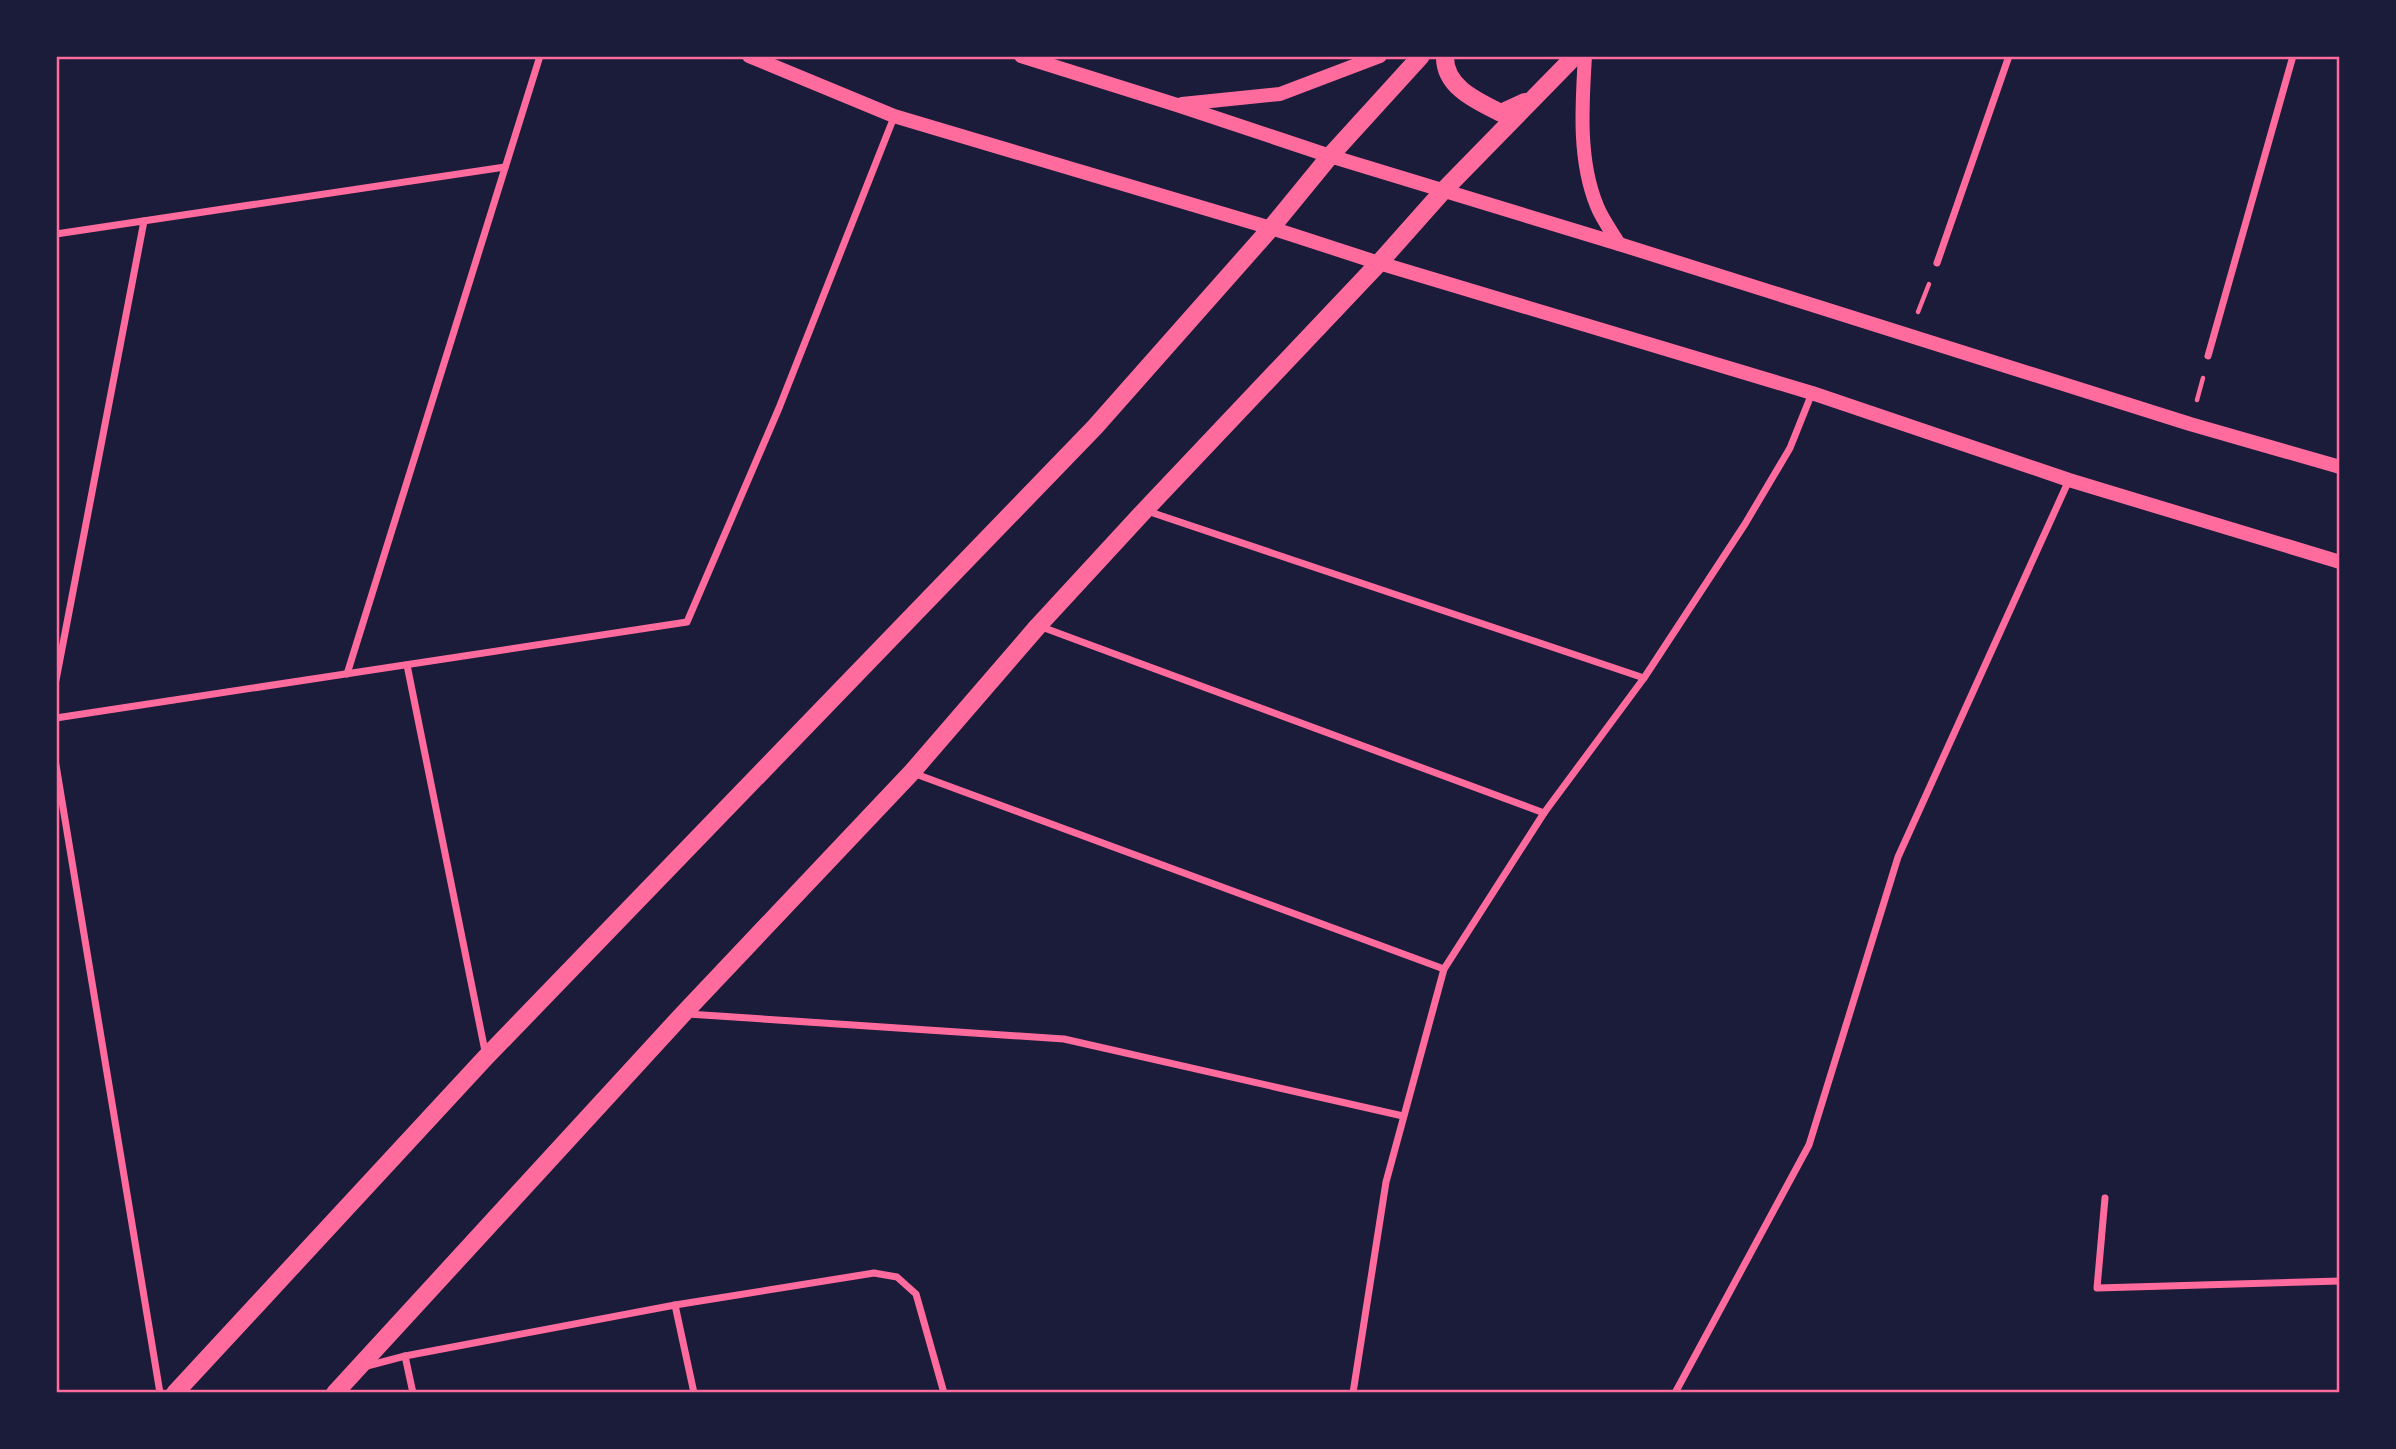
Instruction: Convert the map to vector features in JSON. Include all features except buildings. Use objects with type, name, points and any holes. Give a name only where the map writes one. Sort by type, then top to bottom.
[{"type":"main road","points":[[749,56],[894,116],[1812,393],[2069,480],[2340,562]]},
{"type":"main road","points":[[1021,56],[1330,156],[2190,424],[2340,467]]},
{"type":"main road","points":[[1177,105],[1280,94],[1380,56]]},
{"type":"main road","points":[[176,1393],[486,1057],[1095,427],[1271,228],[1330,156],[1421,56]]},
{"type":"main road","points":[[1444,56],[1444,66],[1464,94],[1501,113],[1538,96]]},
{"type":"main road","points":[[335,1393],[683,1014],[912,772],[1038,626],[1145,510],[1379,263],[1443,191],[1575,56]]},
{"type":"main road","points":[[1585,56],[1582,104],[1587,172],[1597,207],[1619,244]]},
{"type":"street","points":[[347,674],[540,56]]},
{"type":"street","points":[[1937,263],[2009,56]]},
{"type":"street","points":[[2208,356],[2292,56]]},
{"type":"street","points":[[56,719],[687,622],[779,408],[894,116]]},
{"type":"street","points":[[56,234],[505,167]]},
{"type":"street","points":[[56,680],[144,221]]},
{"type":"street","points":[[1353,1393],[1386,1182],[1444,969],[1544,813],[1644,678],[1745,524],[1790,447],[1812,393]]},
{"type":"street","points":[[1675,1393],[1809,1145],[1898,857],[2069,480]]},
{"type":"street","points":[[1145,510],[1644,678]]},
{"type":"street","points":[[1038,626],[1544,813]]},
{"type":"street","points":[[407,665],[486,1057]]},
{"type":"street","points":[[56,765],[160,1393]]},
{"type":"street","points":[[912,772],[1444,969]]},
{"type":"street","points":[[683,1014],[1064,1039],[1404,1116]]},
{"type":"street","points":[[2105,1198],[2097,1288],[2340,1281]]},
{"type":"street","points":[[358,1368],[405,1356],[675,1305],[874,1273],[897,1277],[916,1294],[944,1393]]},
{"type":"street","points":[[675,1305],[694,1393]]},
{"type":"street","points":[[405,1356],[413,1393]]},
{"type":"path","points":[[1908,335],[1937,263]]},
{"type":"path","points":[[2190,424],[2208,356]]}]
